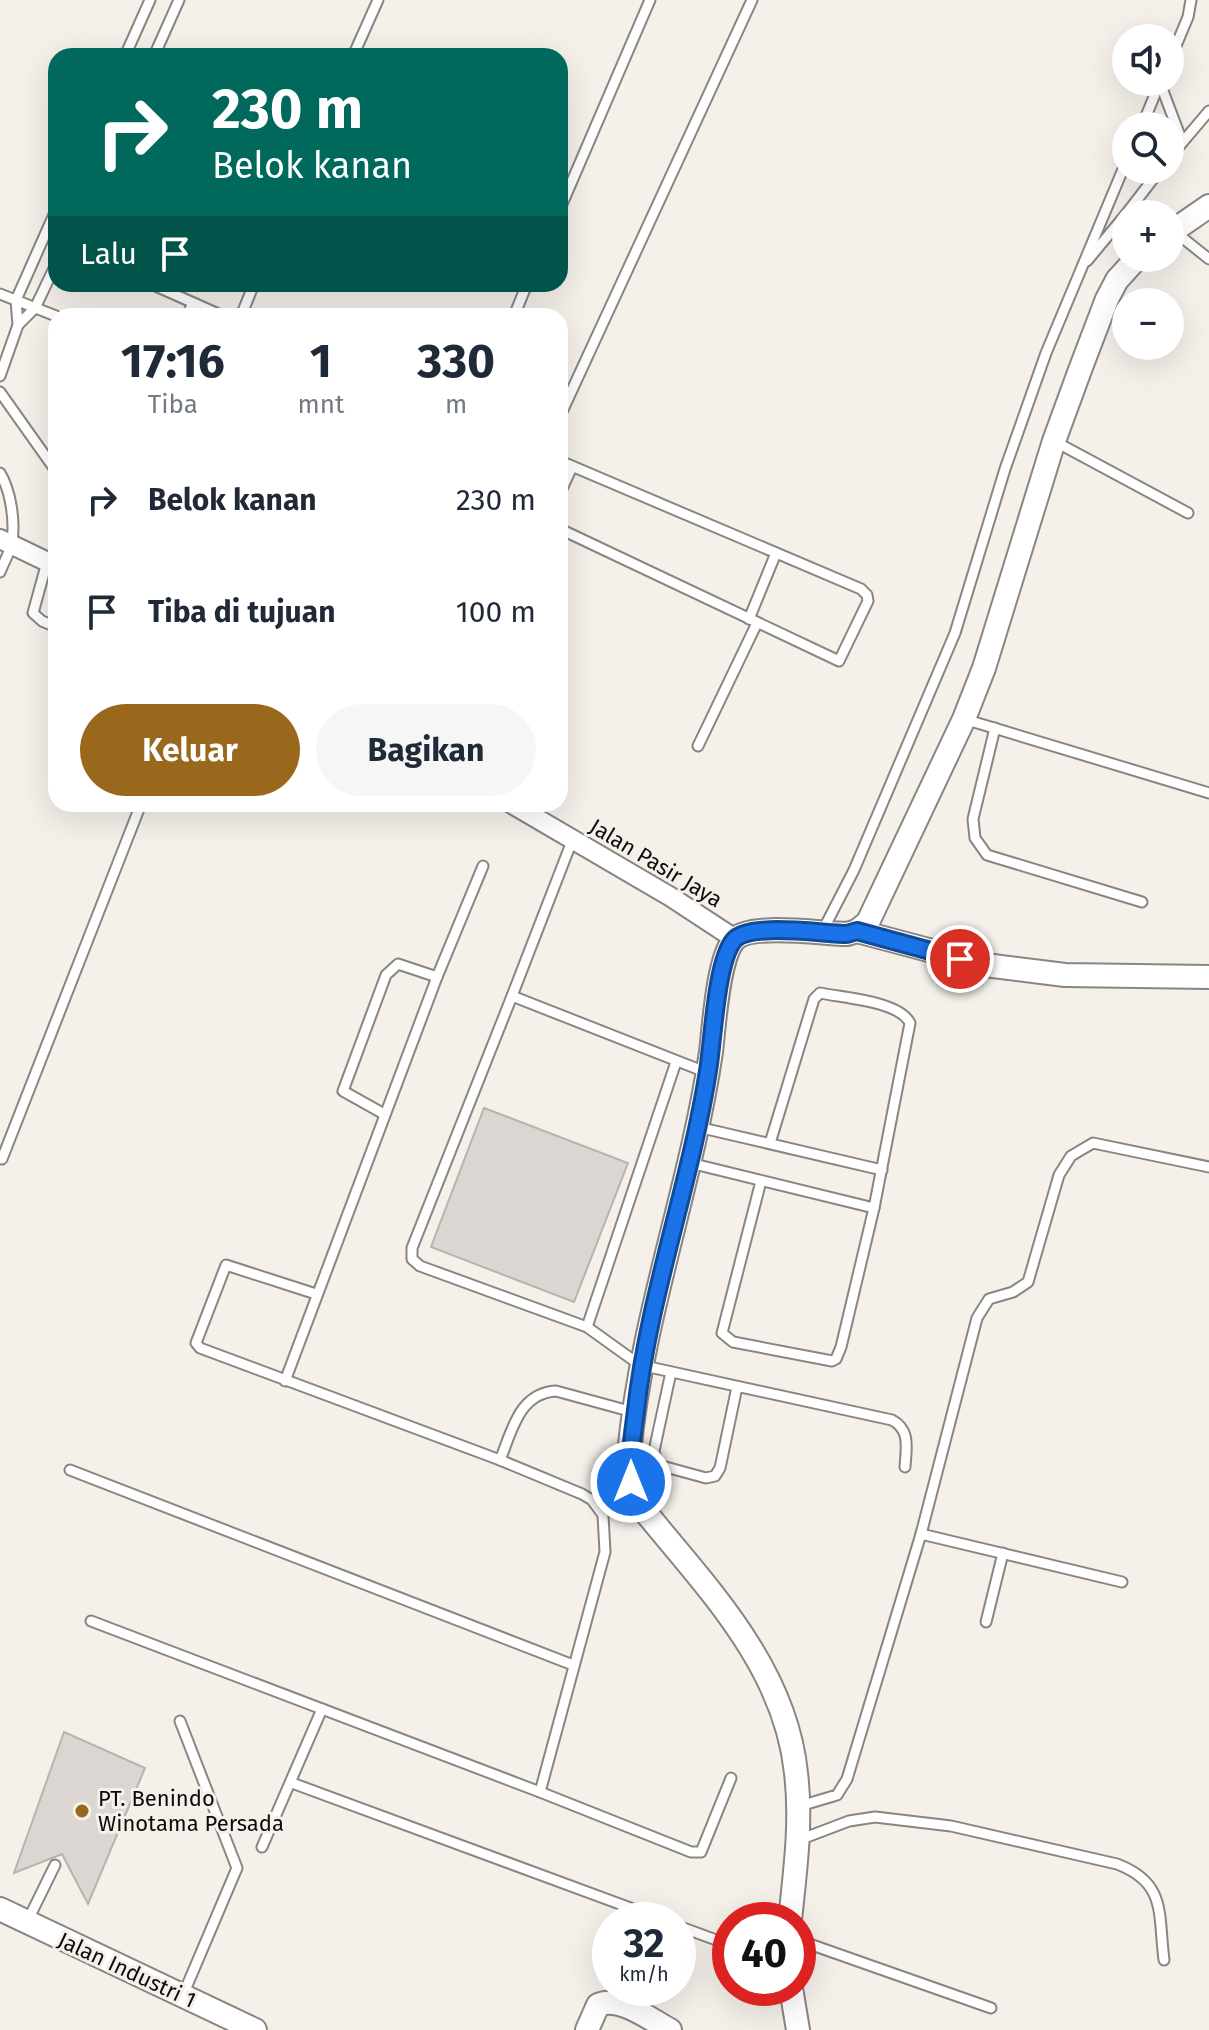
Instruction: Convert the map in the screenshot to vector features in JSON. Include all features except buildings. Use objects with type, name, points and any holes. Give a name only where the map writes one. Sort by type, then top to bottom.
[{"type":"street","points":[[1184,224],[1209,206]]},
{"type":"street","points":[[792,1902],[798,1840],[797,1774],[791,1739],[770,1680],[743,1632],[638,1503],[631,1482],[629,1458],[640,1365],[697,1126],[722,972],[735,939],[745,933],[764,931],[847,934],[857,931],[873,914],[964,719],[1000,620],[1054,441],[1107,299],[1124,272]]},
{"type":"street","points":[[6,542],[48,562]]},
{"type":"street","name":"Jalan Pasir Jaya","points":[[525,812],[671,897],[735,939]]},
{"type":"street","points":[[857,931],[998,967],[1065,975],[1209,977]]},
{"type":"street","name":"Jalan Industri 1","points":[[0,1909],[255,2030]]},
{"type":"street","points":[[587,2030],[598,2005],[608,2002],[623,2006],[670,2030]]},
{"type":"street","points":[[794,2006],[798,2030]]},
{"type":"lane","points":[[129,48],[150,0]]},
{"type":"lane","points":[[158,48],[179,0]]},
{"type":"lane","points":[[357,48],[378,0]]},
{"type":"lane","points":[[568,190],[650,0]]},
{"type":"lane","points":[[568,399],[752,0]]},
{"type":"lane","points":[[1184,27],[1191,0]]},
{"type":"lane","points":[[1184,139],[1209,111]]},
{"type":"lane","points":[[822,932],[854,870],[950,647],[1005,469],[1046,353],[1117,184]]},
{"type":"lane","points":[[1137,200],[1149,184]]},
{"type":"lane","points":[[0,376],[18,325],[16,300],[48,228]]},
{"type":"lane","points":[[1080,270],[1112,231]]},
{"type":"lane","points":[[44,237],[48,239]]},
{"type":"lane","points":[[1184,241],[1209,259]]},
{"type":"lane","points":[[18,325],[35,308],[48,281]]},
{"type":"lane","points":[[169,292],[205,308]]},
{"type":"lane","points":[[0,294],[48,313]]},
{"type":"lane","points":[[191,308],[193,303]]},
{"type":"lane","points":[[0,392],[48,460]]},
{"type":"lane","points":[[1054,441],[1188,513]]},
{"type":"lane","points":[[568,465],[861,589],[867,595],[866,607],[839,661],[568,533]]},
{"type":"lane","points":[[568,476],[572,467]]},
{"type":"lane","points":[[0,473],[9,497],[0,572]]},
{"type":"lane","points":[[698,746],[753,621],[776,553]]},
{"type":"lane","points":[[48,574],[33,613],[48,624]]},
{"type":"lane","points":[[964,719],[1209,793]]},
{"type":"lane","points":[[995,728],[973,819],[975,838],[987,855],[1142,902]]},
{"type":"lane","points":[[2,1159],[138,812]]},
{"type":"lane","points":[[572,841],[440,1174],[412,1248],[412,1259],[420,1266],[587,1327],[640,1365],[892,1420],[899,1424],[906,1437],[905,1467]]},
{"type":"lane","points":[[285,1381],[384,1114],[483,866]]},
{"type":"lane","points":[[384,1114],[343,1090],[386,975],[398,964],[437,977]]},
{"type":"lane","points":[[761,1181],[722,1333],[733,1342],[827,1361],[836,1359],[882,1170],[910,1023],[906,1016],[893,1008],[820,993],[814,999],[770,1143]]},
{"type":"lane","points":[[512,996],[708,1073]]},
{"type":"lane","points":[[587,1327],[676,1062]]},
{"type":"lane","points":[[697,1126],[882,1170]]},
{"type":"lane","points":[[797,1806],[837,1795],[847,1779],[921,1534],[977,1318],[989,1299],[1013,1292],[1028,1282],[1059,1175],[1071,1156],[1093,1143],[1209,1167]]},
{"type":"lane","points":[[688,1162],[874,1208]]},
{"type":"lane","points":[[316,1294],[226,1265],[197,1341],[200,1348],[500,1460],[582,1494],[592,1500],[603,1515],[605,1552],[540,1792]]},
{"type":"lane","points":[[671,1372],[654,1451],[656,1460],[662,1466],[706,1478],[715,1476],[720,1468],[737,1387]]},
{"type":"lane","points":[[500,1460],[522,1408],[545,1391],[566,1393],[636,1413]]},
{"type":"lane","points":[[70,1470],[573,1665]]},
{"type":"lane","points":[[921,1534],[1122,1582]]},
{"type":"lane","points":[[986,1622],[1003,1553]]},
{"type":"lane","points":[[91,1621],[691,1852],[701,1852],[731,1778]]},
{"type":"lane","points":[[262,1847],[322,1709]]},
{"type":"lane","points":[[180,1721],[237,1868],[183,1996]]},
{"type":"lane","points":[[292,1783],[614,1902]]},
{"type":"lane","points":[[798,1840],[849,1821],[875,1817],[951,1826],[1117,1864],[1145,1878],[1156,1894],[1164,1960]]},
{"type":"lane","points":[[27,1923],[55,1865]]},
{"type":"lane","points":[[816,1946],[991,2008]]},
{"type":"place","name":"PT. Benindo Winotama Persada","points":[[82,1811]]},
{"type":"route","points":[[631,1482],[629,1458],[640,1365],[697,1126],[728,950],[735,939],[745,933],[847,934],[857,931],[960,959]]}]
